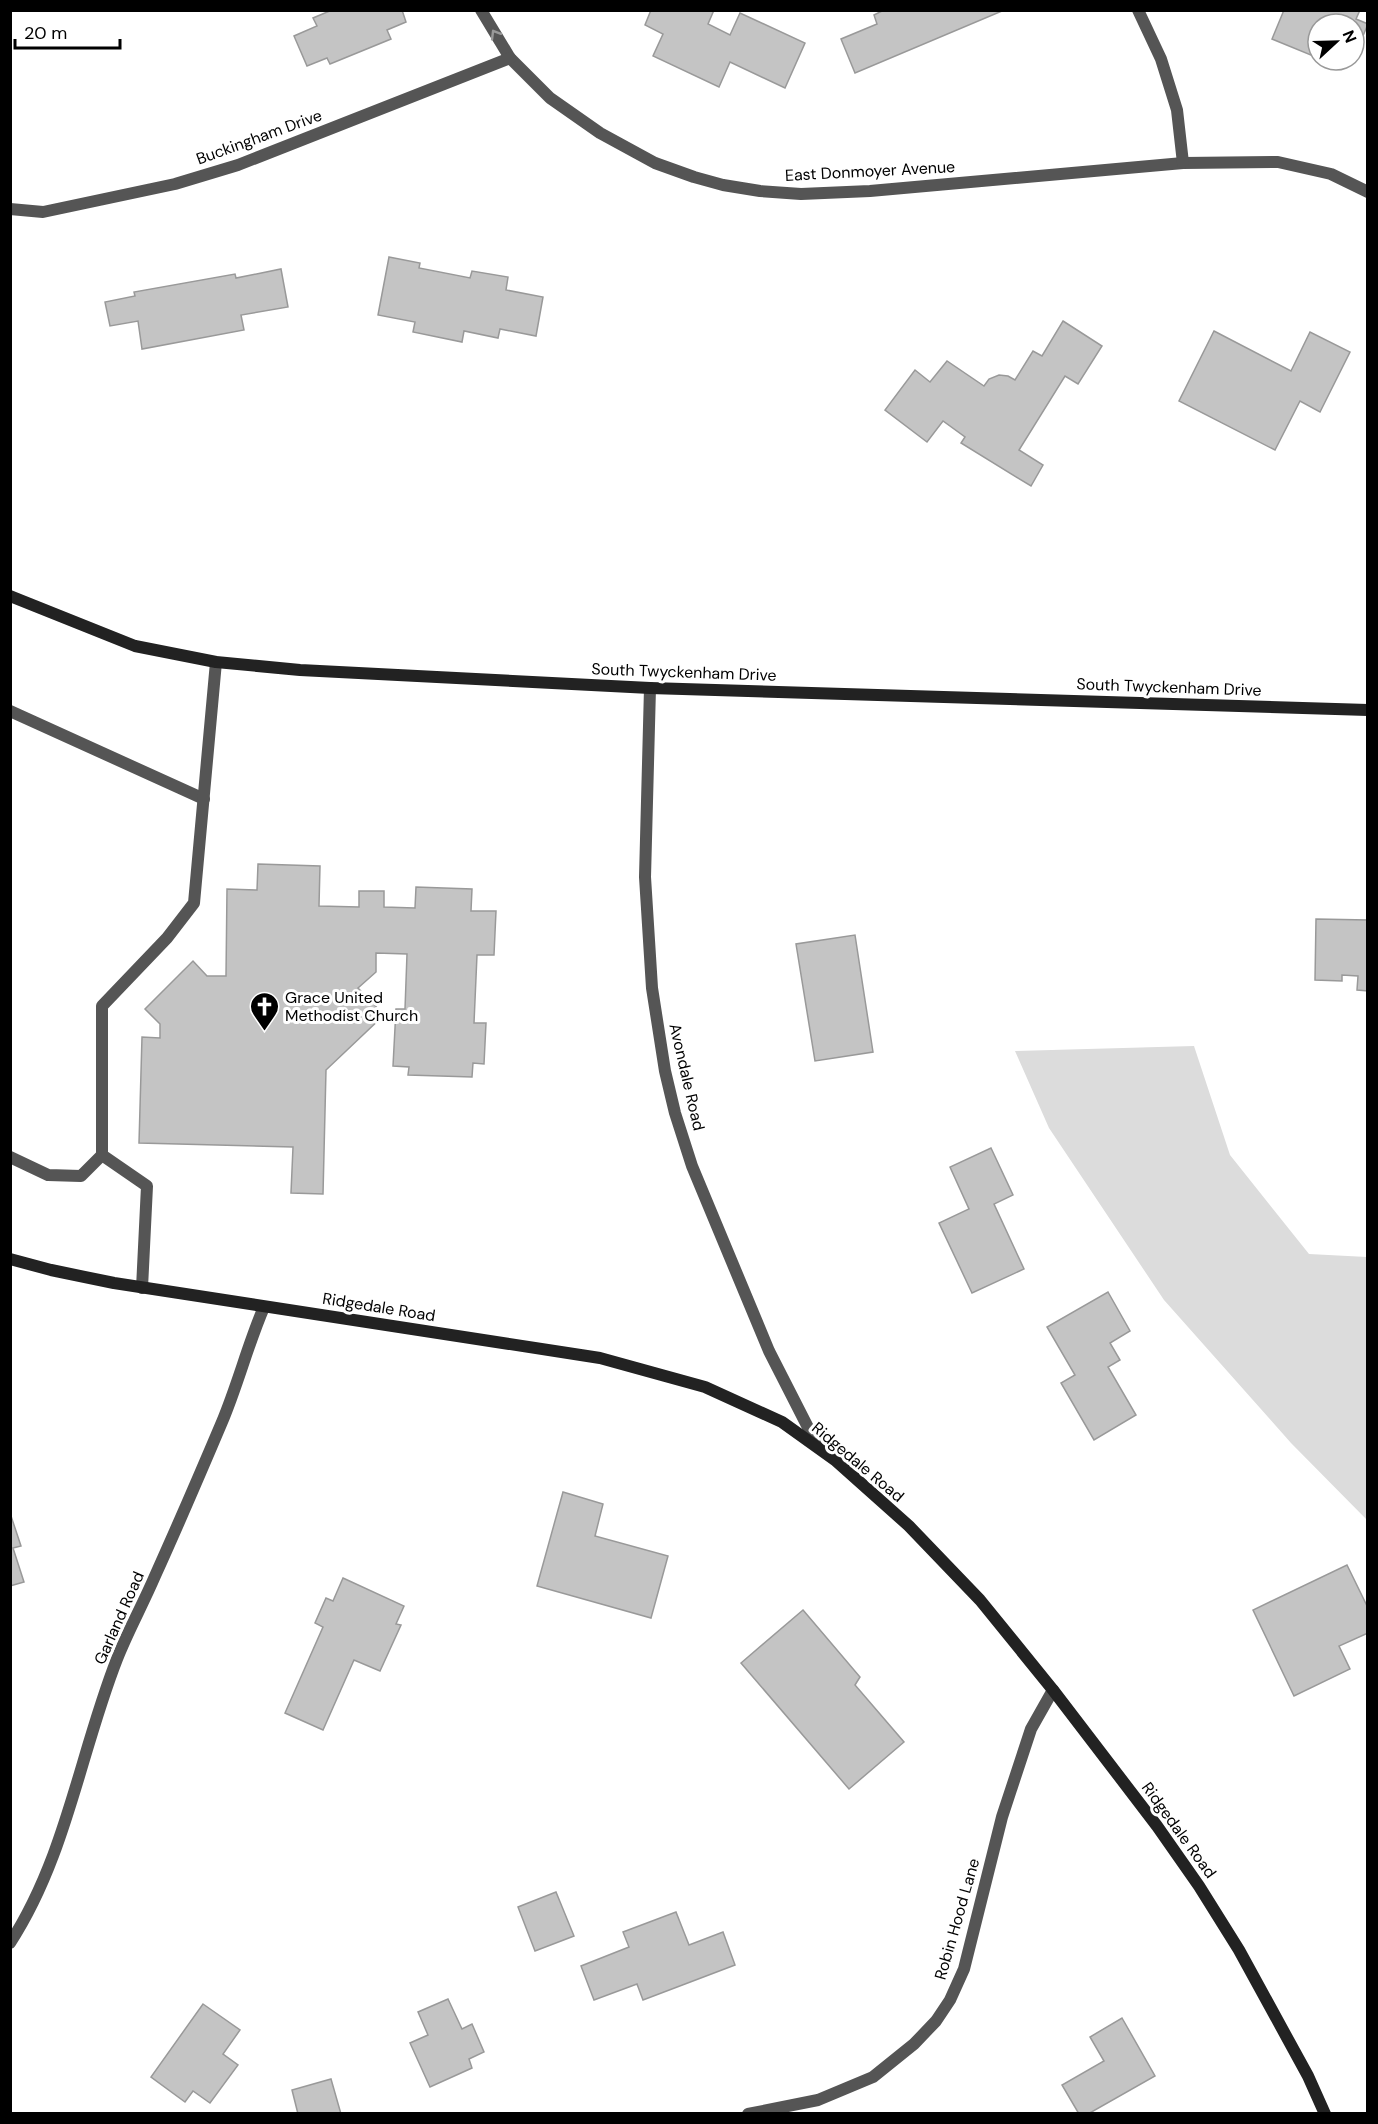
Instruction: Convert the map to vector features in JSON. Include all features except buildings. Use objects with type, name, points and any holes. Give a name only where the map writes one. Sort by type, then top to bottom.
[{"type":"street","name":"East Donmoyer Avenue","points":[[481,10],[510,58],[550,98],[600,133],[655,163],[694,177],[760,191],[801,194],[870,191],[1183,163],[1278,162],[1331,174],[1368,192]]},
{"type":"street","points":[[1138,10],[1161,59],[1177,110],[1183,163]]},
{"type":"street","name":"Buckingham Drive","points":[[10,209],[43,212],[175,184],[238,165],[510,58]]},
{"type":"street","name":"South Twyckenham Drive","points":[[10,596],[135,646],[216,662],[300,670],[650,688],[1368,710]]},
{"type":"street","points":[[10,1157],[48,1175],[81,1176],[102,1155],[102,1006],[167,938],[194,903],[216,662]]},
{"type":"street","name":"Avondale Road","points":[[650,688],[645,877],[652,988],[665,1071],[675,1113],[692,1166],[769,1351],[818,1447]]},
{"type":"street","points":[[10,711],[204,800]]},
{"type":"street","points":[[102,1155],[147,1186],[142,1288]]},
{"type":"street","name":"Ridgedale Road","points":[[10,1259],[51,1270],[142,1288],[600,1358],[705,1387],[782,1422],[835,1460],[909,1526],[980,1600],[1053,1690],[1151,1818],[1199,1886],[1239,1950],[1308,2076],[1325,2114]]},
{"type":"street","name":"Garland Road","points":[[10,1943],[26,1918],[51,1863],[117,1658],[155,1577],[223,1419],[239,1378],[251,1337],[264,1307]]},
{"type":"street","name":"Robin Hood Lane","points":[[747,2114],[818,2100],[873,2077],[914,2044],[936,2021],[950,2000],[964,1969],[1002,1817],[1031,1729],[1053,1690]]},
{"type":"shaded area","points":[[1194,1046],[1230,1155],[1309,1254],[1367,1257],[1367,1520],[1291,1443],[1164,1300],[1049,1128],[1015,1051]]},
{"type":"place","name":"Grace United Methodist Church","points":[[264,1032]]}]
